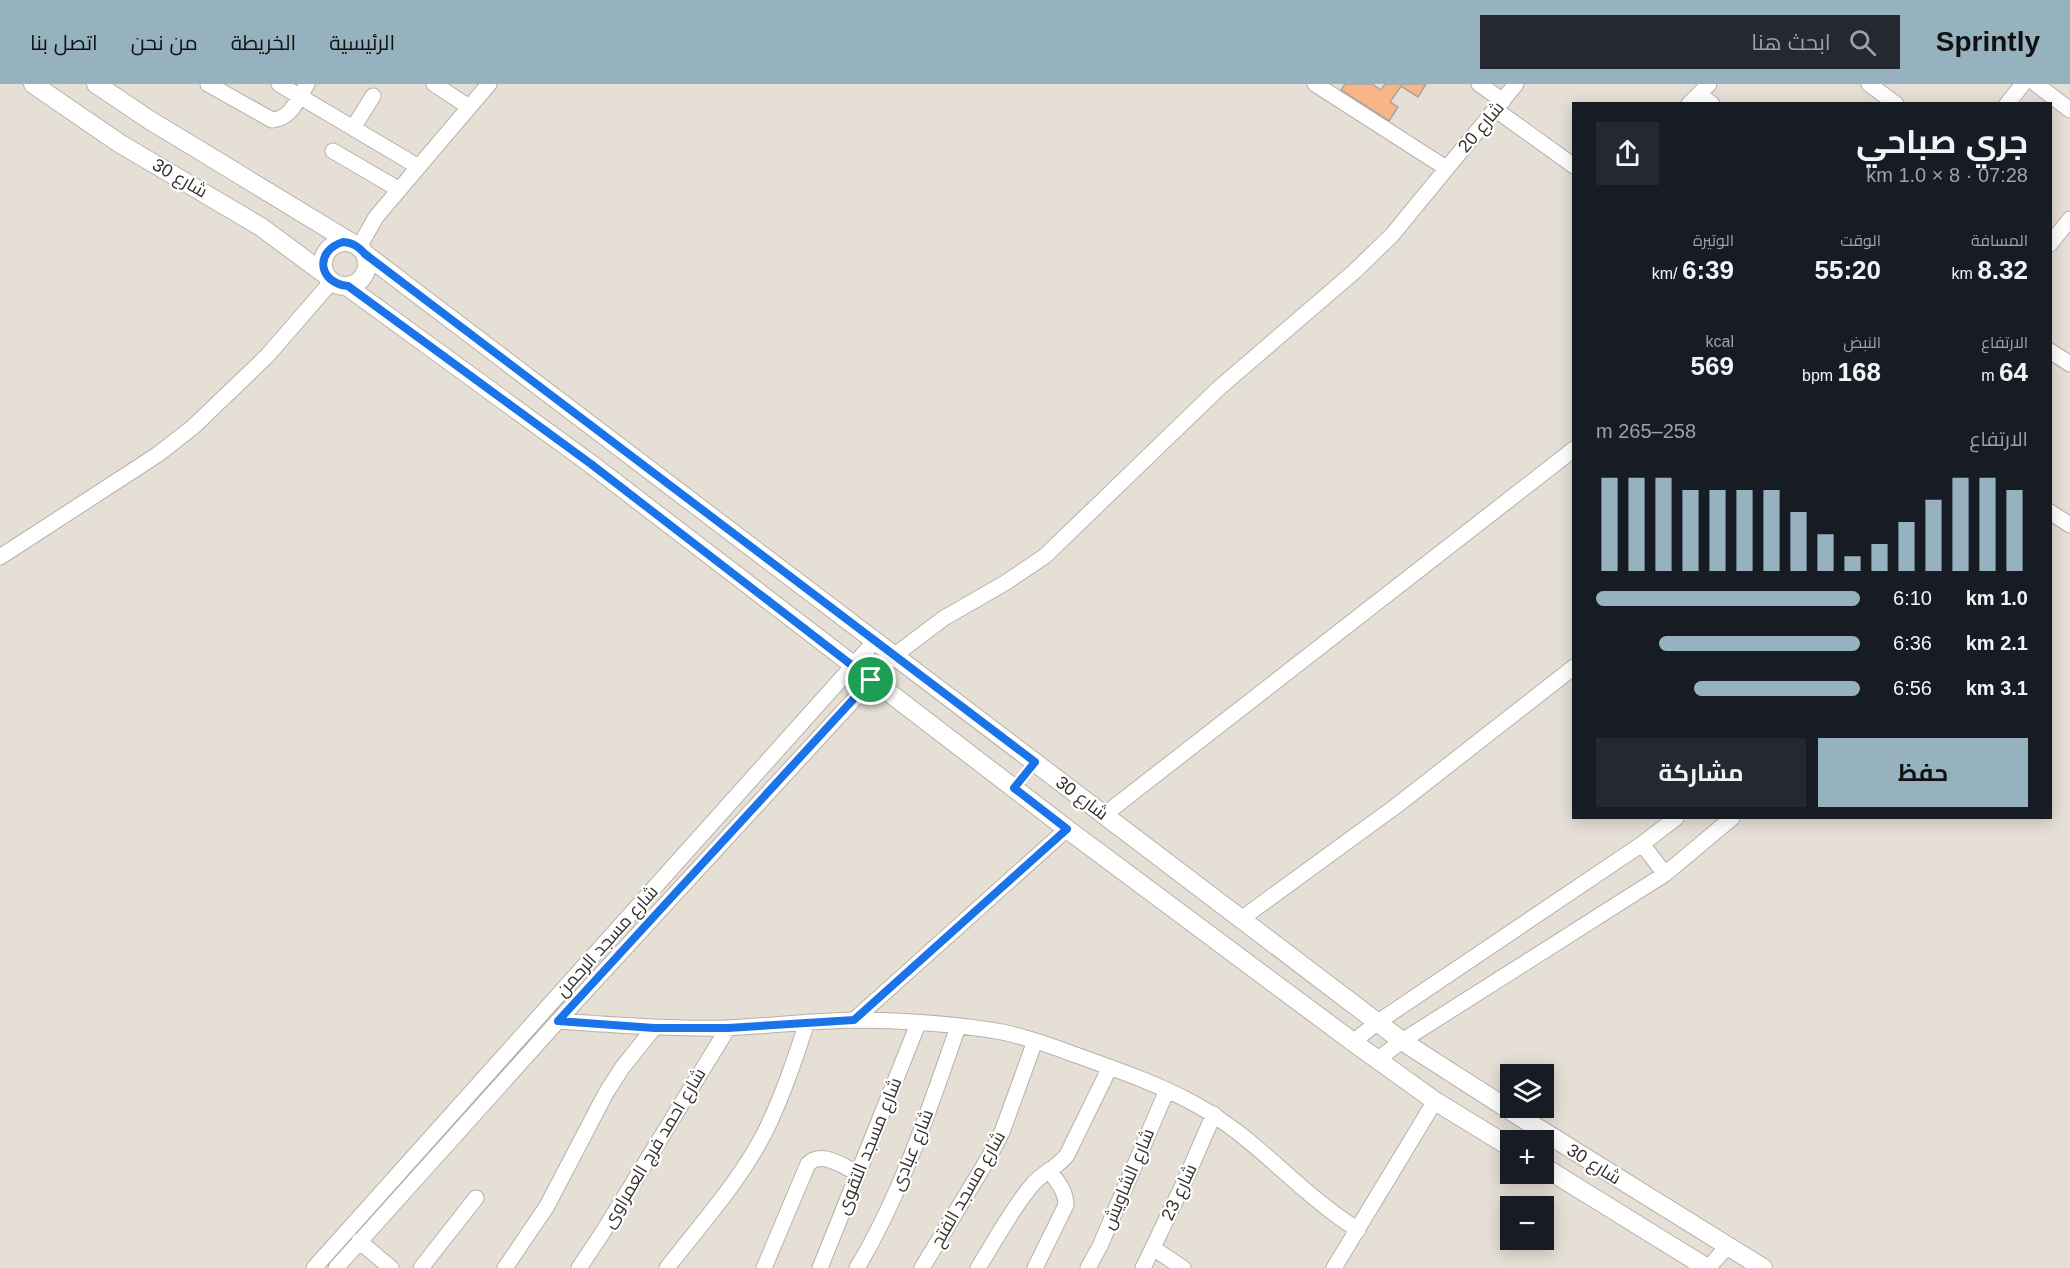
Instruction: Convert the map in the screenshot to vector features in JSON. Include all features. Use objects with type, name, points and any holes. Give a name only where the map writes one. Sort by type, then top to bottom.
[{"type":"street","name":"شارع 30","points":[[33,84],[119,143],[261,227],[591,464],[1067,829],[1353,1042],[1436,1101],[1500,1141]]},
{"type":"street","points":[[208,84],[272,120],[285,117],[290,113],[304,90]]},
{"type":"street","points":[[279,84],[304,90],[353,128],[417,166]]},
{"type":"street","points":[[434,84],[469,107]]},
{"type":"street","points":[[359,248],[376,217],[398,189],[489,84]]},
{"type":"street","points":[[1315,84],[1446,168]]},
{"type":"street","points":[[1479,84],[1499,106],[1572,164]]},
{"type":"street","name":"شارع 20","points":[[895,655],[944,618],[1005,583],[1045,556],[1219,388],[1355,271],[1392,235],[1516,84]]},
{"type":"street","points":[[1869,84],[1893,102]]},
{"type":"street","points":[[2009,102],[2023,84]]},
{"type":"street","points":[[2036,84],[2070,110]]},
{"type":"street","name":"شارع 30","points":[[104,86],[148,119],[359,248],[1402,1041],[1763,1268]]},
{"type":"street","points":[[353,128],[373,96]]},
{"type":"street","points":[[333,151],[398,189]]},
{"type":"street","points":[[2060,238],[2070,219]]},
{"type":"street","points":[[343,242],[359,248],[368,262],[363,278],[356,284],[335,281],[323,267],[328,250],[343,242]]},
{"type":"street","points":[[0,557],[157,455],[193,428],[267,356],[335,281]]},
{"type":"street","points":[[2052,352],[2070,364]]},
{"type":"street","points":[[1104,815],[1572,451]]},
{"type":"street","points":[[2052,513],[2070,525]]},
{"type":"street","name":"شارع مسجد الرحمن","points":[[314,1268],[854,667],[875,640]]},
{"type":"street","name":"شارع مسجد الرحمن","points":[[336,1268],[558,1021],[895,655]]},
{"type":"street","points":[[1241,919],[1396,806],[1572,670]]},
{"type":"street","points":[[1014,788],[1035,762]]},
{"type":"street","points":[[1353,1042],[1642,844],[1675,819]]},
{"type":"street","points":[[1378,1059],[1402,1041],[1665,874],[1731,819]]},
{"type":"street","points":[[854,1020],[1067,829]]},
{"type":"street","points":[[1642,844],[1665,874]]},
{"type":"street","points":[[558,1021],[654,1028],[728,1028],[854,1020],[1002,1032],[1110,1067],[1167,1090],[1214,1114],[1255,1145],[1317,1202],[1358,1230]]},
{"type":"street","points":[[667,1268],[744,1167],[765,1131],[783,1093],[807,1022]]},
{"type":"street","name":"شارع مسجد التقوى","points":[[820,1268],[918,1024]]},
{"type":"street","name":"شارع عبادى","points":[[857,1268],[908,1166],[958,1027]]},
{"type":"street","points":[[505,1268],[547,1206],[606,1093],[622,1068],[654,1028]]},
{"type":"street","name":"شارع احمد فرج العمراوى","points":[[579,1268],[728,1028]]},
{"type":"street","name":"شارع مسجد الفتح","points":[[922,1268],[1002,1132],[1035,1041]]},
{"type":"street","points":[[978,1268],[1029,1188],[1049,1170],[1060,1164],[1067,1155],[1110,1067]]},
{"type":"street","name":"شارع الشاويش","points":[[1088,1268],[1100,1246],[1167,1090]]},
{"type":"street","points":[[1334,1268],[1436,1101]]},
{"type":"street","name":"شارع 23","points":[[1143,1268],[1214,1114]]},
{"type":"street","points":[[764,1268],[811,1160],[822,1157],[857,1173]]},
{"type":"street","points":[[1035,1268],[1066,1205],[1063,1189],[1049,1170]]},
{"type":"street","name":"شارع 30","points":[[1554,1173],[1707,1268]]},
{"type":"street","points":[[421,1268],[476,1198]]},
{"type":"street","points":[[359,1240],[391,1268]]},
{"type":"street","points":[[1707,1268],[1727,1247]]},
{"type":"street","points":[[1153,1248],[1183,1268]]},
{"type":"building","points":[[1345,84],[1372,84],[1381,90],[1385,84],[1426,84],[1418,97],[1401,86],[1390,102],[1398,107],[1389,121],[1341,90]]},
{"type":"route","points":[[343,242],[359,247],[365,254],[1035,762],[1014,788],[1067,829],[854,1020],[728,1028],[654,1028],[558,1021],[871,680],[591,464],[348,286],[332,281],[326,275],[323,267],[328,250],[343,242]]}]
